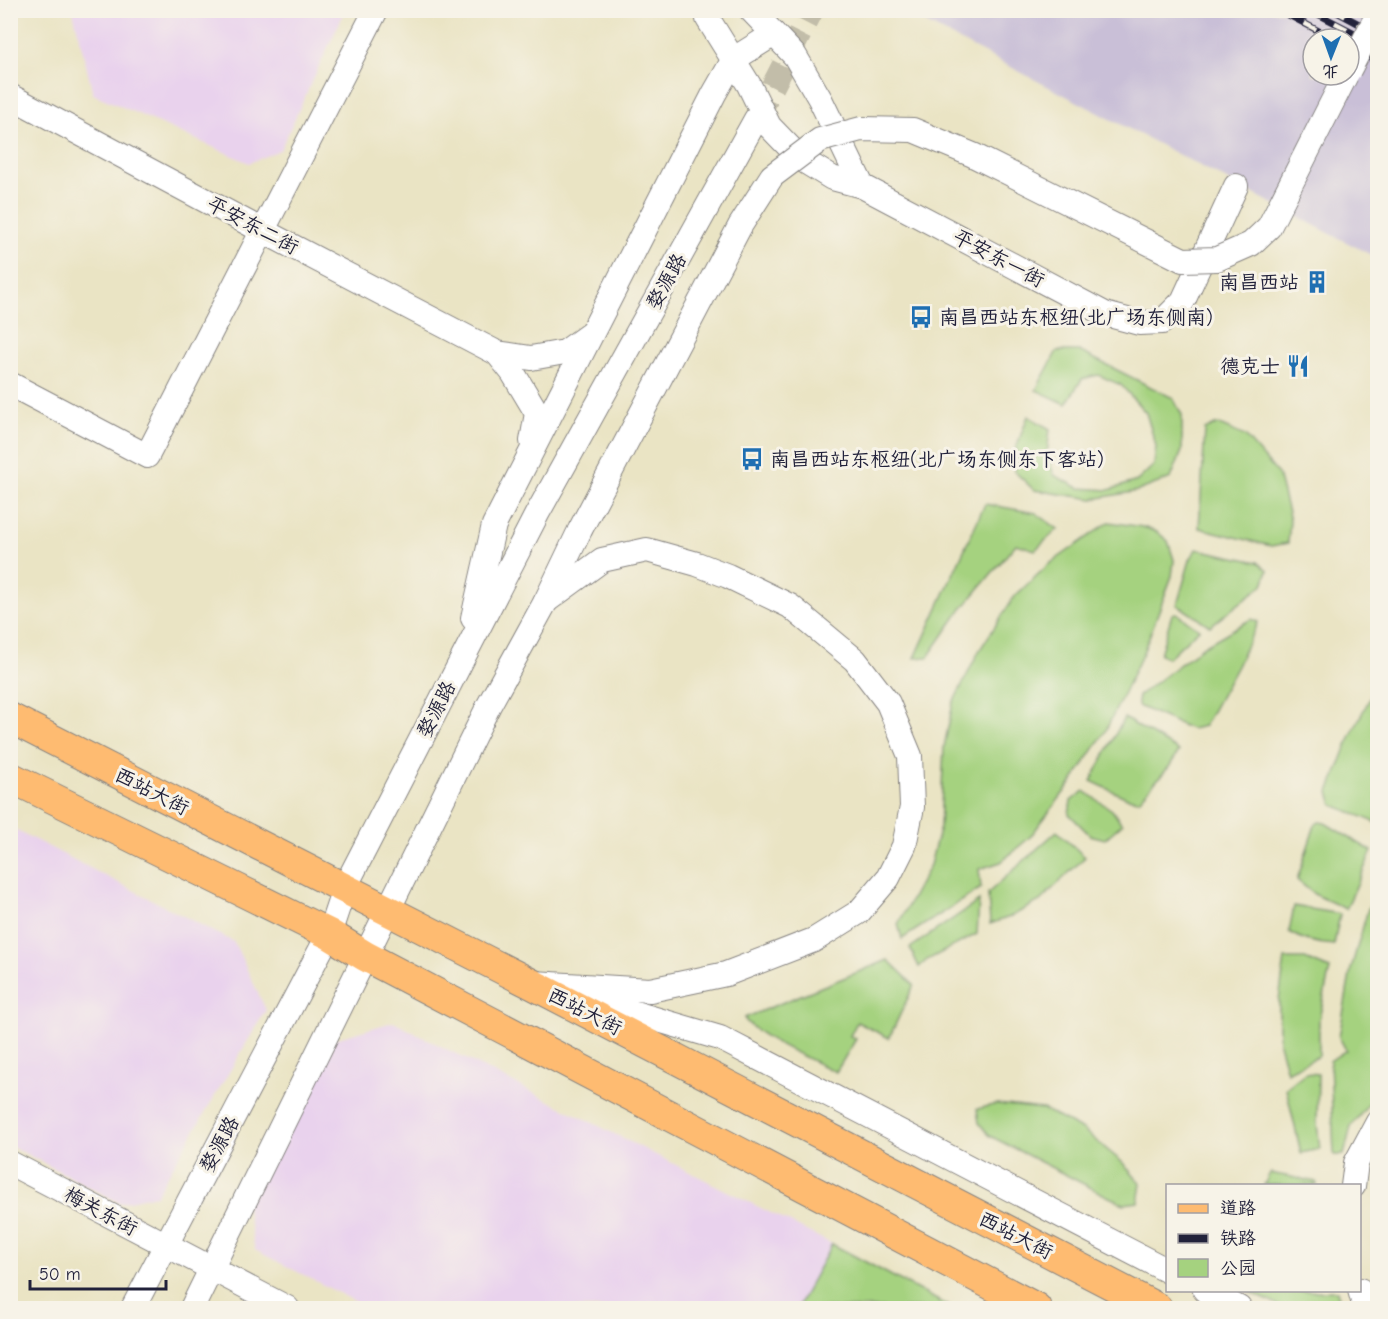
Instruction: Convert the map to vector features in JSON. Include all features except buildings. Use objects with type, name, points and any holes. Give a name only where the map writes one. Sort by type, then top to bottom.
[{"type":"main road","name":"西站大街","points":[[10,718],[530,982],[1157,1308]]},
{"type":"main road","points":[[10,777],[329,934],[365,956],[1036,1308]]},
{"type":"street","points":[[10,384],[147,456],[261,230],[376,10]]},
{"type":"street","name":"平安东一街","points":[[707,10],[708,19],[734,59],[769,126],[801,159],[832,178],[862,186],[1105,314],[1139,324],[1162,322],[1183,301],[1236,186]]},
{"type":"street","points":[[750,10],[795,56],[862,186]]},
{"type":"street","points":[[1361,46],[1377,14]]},
{"type":"street","points":[[466,650],[494,525],[714,94],[734,59],[774,34]]},
{"type":"street","points":[[192,1308],[489,705],[546,601],[579,530],[740,226],[772,176],[820,140],[861,129],[912,129],[973,155],[1183,260],[1217,259],[1251,244],[1269,227],[1340,87]]},
{"type":"street","name":"平安东二街","points":[[10,96],[497,353]]},
{"type":"street","name":"婺源路","points":[[133,1308],[329,934],[344,889],[537,514],[756,119]]},
{"type":"street","points":[[497,353],[531,358],[565,352],[594,332]]},
{"type":"street","points":[[497,353],[513,373],[537,413],[529,458]]},
{"type":"street","points":[[530,982],[650,990],[726,974],[814,940],[859,912],[888,878],[904,846],[912,807],[910,756],[888,703],[855,660],[790,606],[728,576],[697,564],[647,550],[602,560],[546,601]]},
{"type":"street","points":[[530,982],[720,1038],[1166,1270]]},
{"type":"street","points":[[1353,1184],[1356,1163],[1377,1122]]},
{"type":"street","name":"梅关东街","points":[[10,1163],[287,1308]]},
{"type":"street","points":[[1209,1292],[1239,1308]]},
{"type":"street","points":[[1360,1292],[1365,1308]]},
{"type":"shaded area","points":[[73,10],[345,11],[280,150],[249,163],[93,94]]},
{"type":"shaded area","points":[[903,11],[1377,11],[1377,258]]},
{"type":"shaded area","points":[[10,827],[234,942],[266,1010],[156,1195],[120,1203],[11,1146]]},
{"type":"shaded area","points":[[393,1022],[832,1244],[797,1308],[368,1308],[255,1250],[245,1199],[321,1043]]},
{"type":"green space","points":[[1057,351],[1079,351],[1173,398],[1182,415],[1182,451],[1171,478],[1138,491],[1093,499],[1034,490],[1015,472],[1016,448],[1028,416],[1050,429],[1047,453],[1054,475],[1079,488],[1109,490],[1137,481],[1154,465],[1156,446],[1146,413],[1121,385],[1098,375],[1082,379],[1066,404],[1036,390]]},
{"type":"green space","points":[[1217,424],[1245,436],[1278,474],[1290,520],[1288,543],[1271,546],[1199,528],[1205,430]]},
{"type":"green space","points":[[985,504],[1036,513],[1058,529],[1035,550],[1016,544],[957,615],[928,657],[915,658]]},
{"type":"green space","points":[[1109,522],[1143,527],[1157,532],[1168,541],[1174,560],[1172,576],[1143,653],[1105,732],[1072,782],[1030,837],[1001,862],[979,869],[981,888],[902,939],[898,924],[930,865],[940,827],[944,747],[953,703],[979,651],[1014,597],[1048,565]]},
{"type":"green space","points":[[1196,549],[1258,562],[1268,570],[1263,585],[1210,626],[1177,605],[1190,560]]},
{"type":"green space","points":[[1176,613],[1199,629],[1168,658],[1160,654],[1172,614]]},
{"type":"green space","points":[[1251,619],[1258,622],[1204,726],[1191,729],[1138,706],[1138,696],[1204,646]]},
{"type":"green space","points":[[1377,684],[1377,823],[1333,805],[1329,792],[1351,735]]},
{"type":"green space","points":[[1124,718],[1179,751],[1169,767],[1139,800],[1127,798],[1091,781]]},
{"type":"green space","points":[[1084,791],[1112,810],[1122,824],[1105,839],[1090,835],[1069,814],[1071,801]]},
{"type":"green space","points":[[1319,822],[1325,823],[1372,851],[1346,909],[1314,894],[1297,880],[1315,825]]},
{"type":"green space","points":[[1057,831],[1085,857],[1040,901],[1010,917],[990,924],[988,893]]},
{"type":"green space","points":[[1377,890],[1377,1094],[1351,1126],[1344,1155],[1334,1155],[1330,1061],[1346,1050],[1339,1037],[1351,969],[1368,909]]},
{"type":"green space","points":[[979,901],[977,934],[927,960],[919,967],[910,948]]},
{"type":"green space","points":[[1294,906],[1340,914],[1334,945],[1310,942],[1289,932]]},
{"type":"green space","points":[[1285,959],[1305,959],[1330,969],[1319,1019],[1319,1056],[1287,1072],[1279,1044],[1279,1000]]},
{"type":"green space","points":[[888,960],[914,985],[889,1038],[857,1022],[850,1036],[856,1039],[836,1072],[773,1041],[760,1033],[744,1018]]},
{"type":"green space","points":[[1305,1073],[1318,1074],[1317,1124],[1320,1149],[1301,1153],[1286,1088]]},
{"type":"green space","points":[[997,1104],[1043,1109],[1083,1130],[1122,1162],[1141,1184],[1138,1202],[1124,1204],[990,1136],[979,1123],[977,1109]]},
{"type":"green space","points":[[1270,1173],[1317,1184],[1264,1184]]},
{"type":"green space","points":[[832,1244],[952,1308],[797,1308]]},
{"type":"green space","points":[[1250,1292],[1337,1292],[1342,1308],[1283,1308]]},
{"type":"tunnel","points":[[756,119],[812,10]]},
{"type":"railway","points":[[1279,10],[1311,27]]},
{"type":"railway","points":[[1310,10],[1378,45]]},
{"type":"railway","points":[[1333,10],[1378,34]]},
{"type":"railway","points":[[1365,10],[1378,17]]},
{"type":"railway","points":[[1361,53],[1378,62]]},
{"type":"place","name":"南昌西站","points":[[1317,282]]},
{"type":"place","name":"南昌西站东枢纽(北广场东侧南)","points":[[921,317]]},
{"type":"place","name":"德克士","points":[[1298,366]]},
{"type":"place","name":"南昌西站东枢纽(北广场东侧东下客站)","points":[[752,459]]}]
